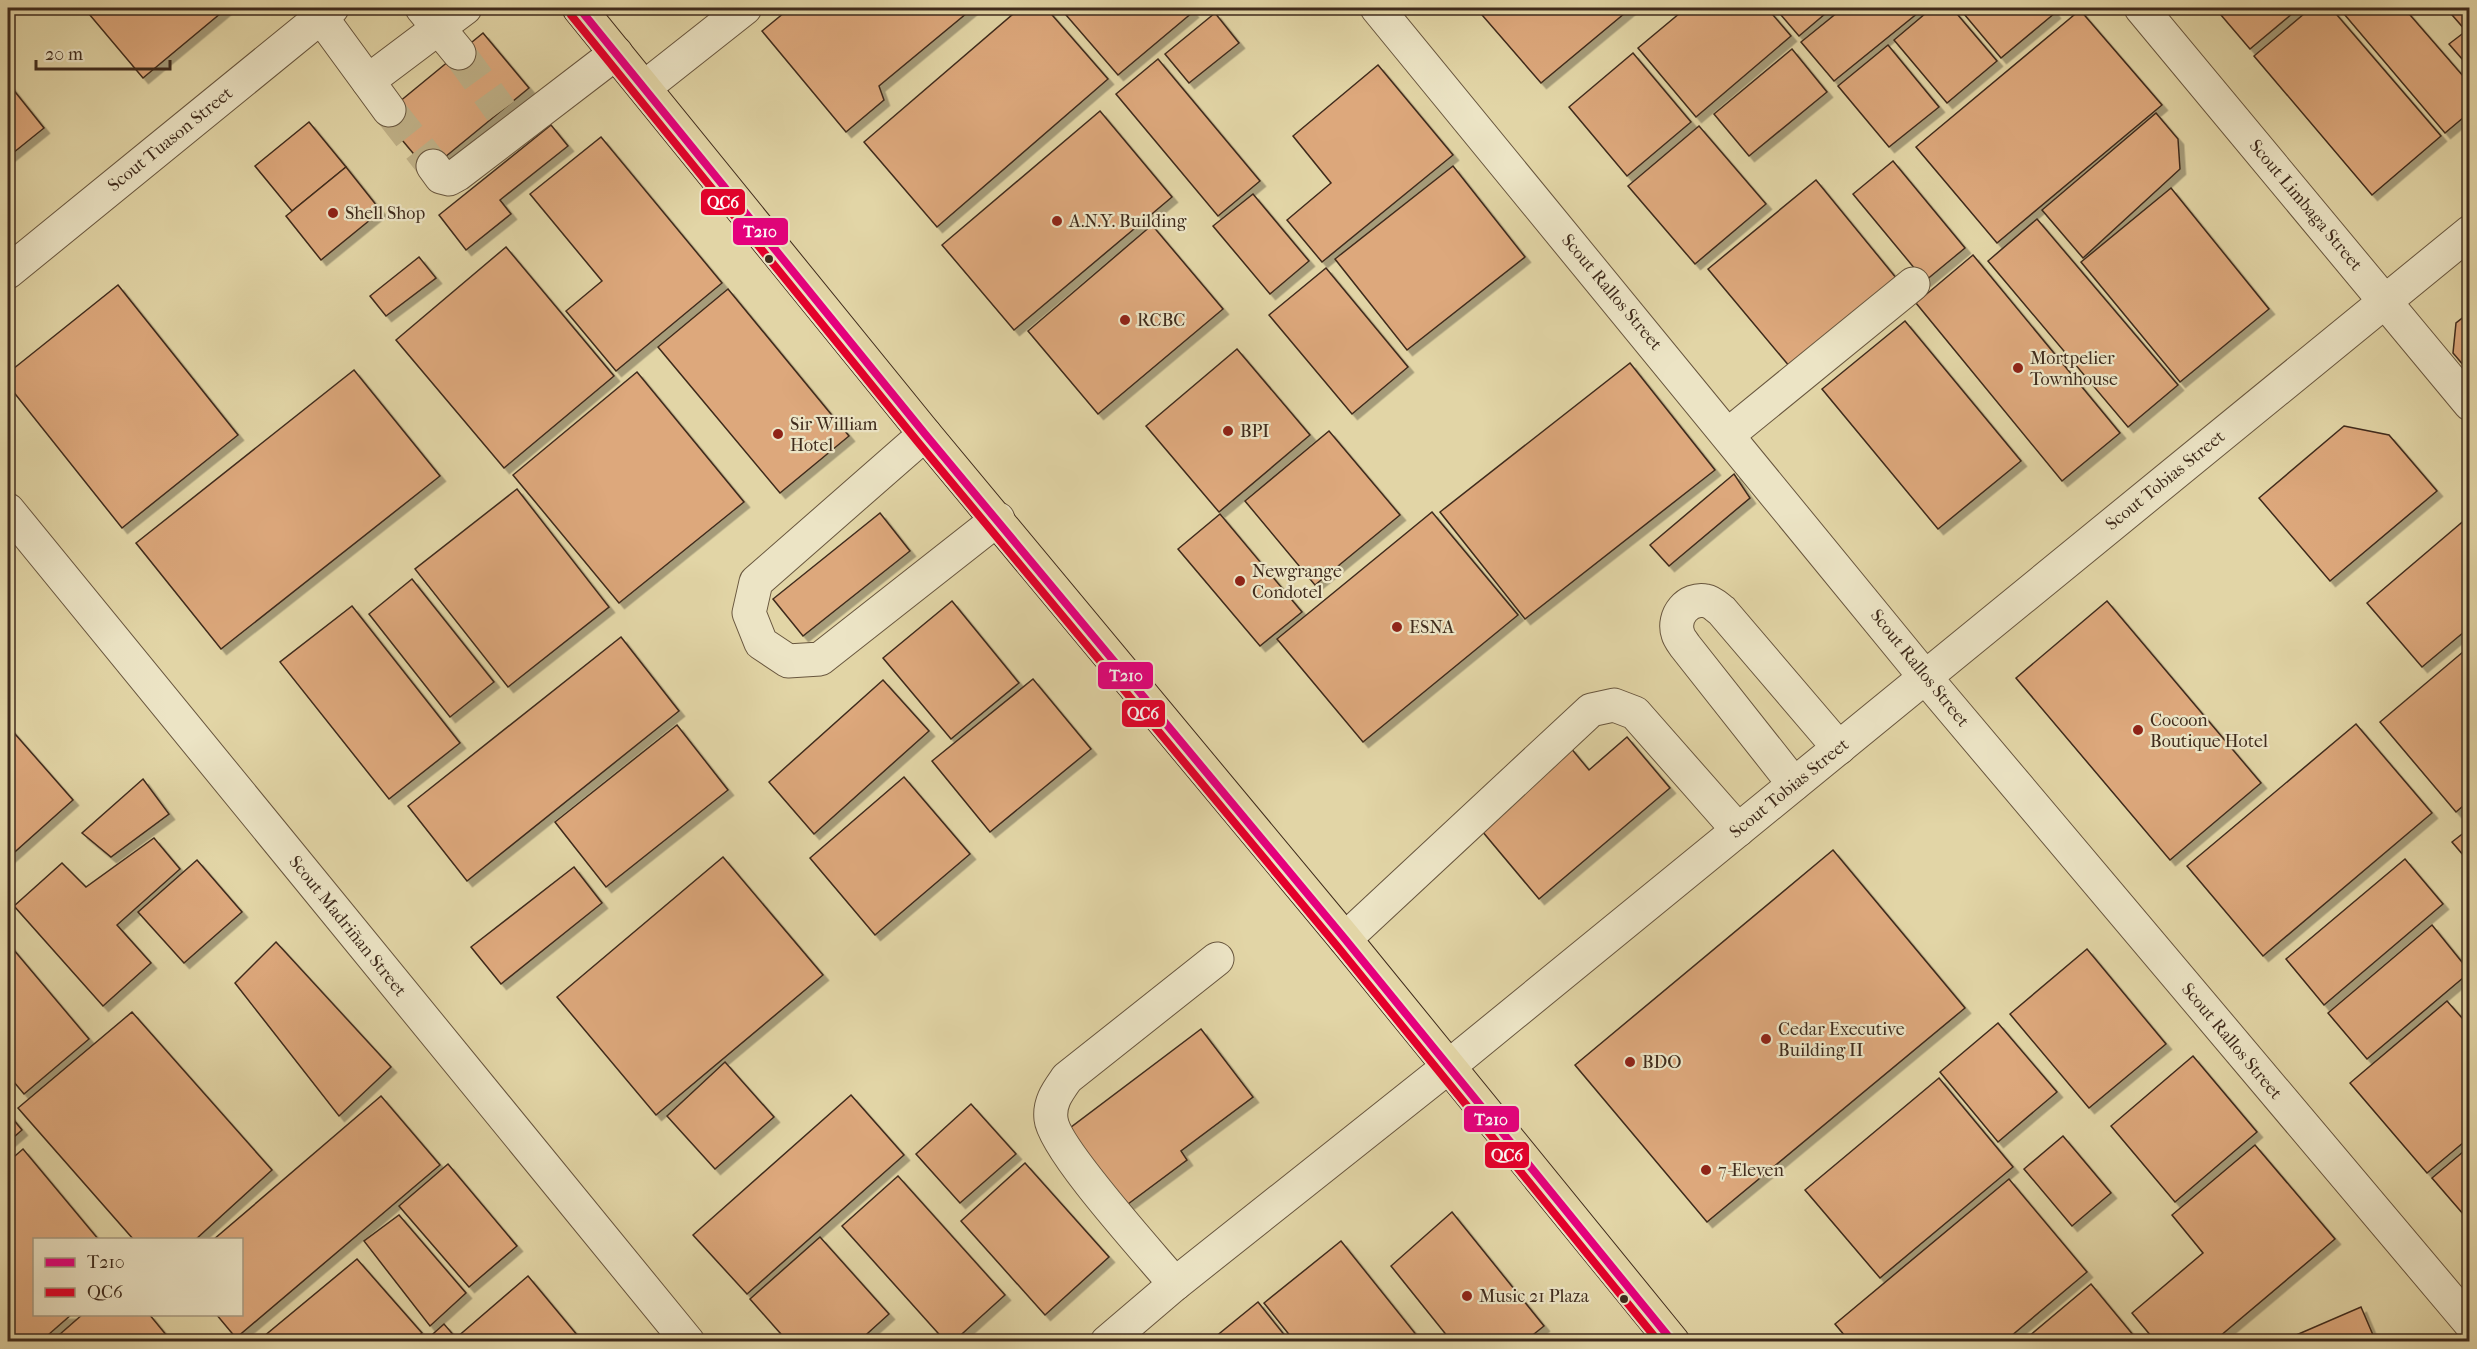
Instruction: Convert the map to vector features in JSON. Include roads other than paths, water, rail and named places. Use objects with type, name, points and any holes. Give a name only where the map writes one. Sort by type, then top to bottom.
[{"type":"main road","points":[[579,8],[925,434],[1345,939],[1673,1341]]},
{"type":"street","points":[[368,81],[430,17],[465,8]]},
{"type":"street","points":[[645,87],[746,8]]},
{"type":"street","name":"Scout Rallos Street","points":[[1377,8],[1729,434],[1925,676],[2469,1323]]},
{"type":"street","name":"Scout Limbaga Street","points":[[2141,8],[2386,300],[2469,404]]},
{"type":"street","points":[[327,12],[368,81],[389,110]]},
{"type":"street","name":"Scout Tuason Street","points":[[8,272],[327,12]]},
{"type":"street","points":[[430,17],[459,53]]},
{"type":"street","points":[[433,166],[441,177],[449,179],[509,120],[616,53]]},
{"type":"street","name":"Scout Tobias Street","points":[[1107,1341],[1175,1284],[1448,1067],[2469,232]]},
{"type":"street","points":[[1729,434],[1914,284]]},
{"type":"street","points":[[925,434],[756,582],[749,613],[761,643],[788,661],[820,659],[998,519]]},
{"type":"street","name":"Scout Madriñan Street","points":[[8,510],[688,1341]]},
{"type":"street","points":[[1794,784],[1677,634],[1677,620],[1684,606],[1696,600],[1709,601],[1722,611],[1839,748]]},
{"type":"street","points":[[1345,939],[1591,710],[1614,705],[1635,713],[1738,830]]},
{"type":"street","points":[[1175,1284],[1066,1152],[1051,1120],[1053,1098],[1067,1078],[1217,959]]},
{"type":"tunnel","points":[[459,53],[501,111]]},
{"type":"tunnel","points":[[389,110],[433,166]]},
{"type":"place","name":"Shell Shop","points":[[333,213]]},
{"type":"place","name":"A.N.Y. Building","points":[[1057,221]]},
{"type":"place","name":"RCBC","points":[[1125,320]]},
{"type":"place","name":"Mortpelier Townhouse","points":[[2018,368]]},
{"type":"place","name":"BPI","points":[[1228,431]]},
{"type":"place","name":"Sir William Hotel","points":[[778,434]]},
{"type":"place","name":"Newgrange Condotel","points":[[1240,581]]},
{"type":"place","name":"ESNA","points":[[1397,627]]},
{"type":"place","name":"Cocoon Boutique Hotel","points":[[2138,730]]},
{"type":"place","name":"Cedar Executive Building II","points":[[1766,1039]]},
{"type":"place","name":"BDO","points":[[1630,1062]]},
{"type":"place","name":"7-Eleven","points":[[1706,1170]]},
{"type":"place","name":"Music 21 Plaza","points":[[1467,1296]]}]
